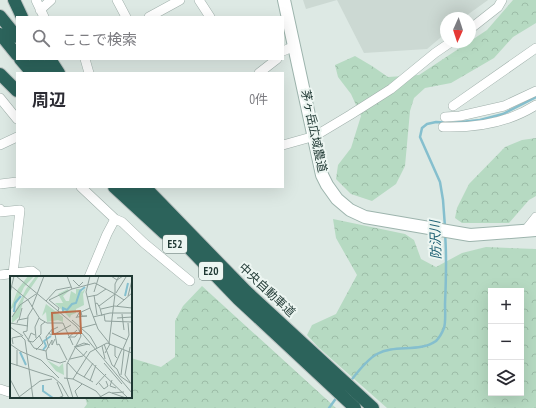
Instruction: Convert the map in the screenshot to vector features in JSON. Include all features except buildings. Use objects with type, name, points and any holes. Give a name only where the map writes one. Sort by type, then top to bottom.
[{"type":"highway","points":[[14,0],[22,16]]},
{"type":"highway","points":[[0,16],[16,36]]},
{"type":"highway","points":[[0,34],[16,54]]},
{"type":"highway","points":[[21,60],[31,72]]},
{"type":"highway","points":[[36,60],[46,72]]},
{"type":"highway","points":[[51,60],[58,72]]},
{"type":"highway","points":[[0,74],[16,90]]},
{"type":"highway","name":"E52","points":[[115,188],[238,299]]},
{"type":"highway","name":"中央自動車道","points":[[131,188],[238,299],[373,408]]},
{"type":"highway","name":"中央自動車道","points":[[147,189],[246,291],[355,408]]},
{"type":"street","points":[[36,0],[42,13]]},
{"type":"street","points":[[42,13],[51,0]]},
{"type":"street","points":[[117,0],[125,16]]},
{"type":"street","points":[[151,16],[180,0]]},
{"type":"street","points":[[199,0],[209,16]]},
{"type":"street","name":"茅ヶ岳広域農道","points":[[284,0],[315,136],[322,175],[327,185],[342,204],[350,210],[365,217],[470,235],[531,231]]},
{"type":"street","points":[[476,24],[498,7],[502,0]]},
{"type":"street","points":[[284,51],[294,46]]},
{"type":"street","points":[[284,145],[315,136],[391,89],[442,48]]},
{"type":"street","points":[[453,106],[536,48]]},
{"type":"street","points":[[85,60],[90,72]]},
{"type":"street","points":[[260,72],[276,60]]},
{"type":"street","points":[[445,117],[460,116],[504,106],[536,91]]},
{"type":"street","points":[[0,98],[16,119]]},
{"type":"street","points":[[443,127],[464,128],[484,125],[524,113],[536,104]]},
{"type":"street","points":[[0,145],[16,137]]},
{"type":"street","points":[[0,184],[16,182]]},
{"type":"street","points":[[82,188],[115,219],[122,222],[144,243],[190,281]]},
{"type":"street","points":[[0,209],[0,212],[20,210],[13,274]]},
{"type":"street","points":[[531,231],[536,218]]},
{"type":"street","points":[[89,276],[115,219]]},
{"type":"street","points":[[0,274],[13,274],[32,271],[36,274],[36,276]]},
{"type":"street","points":[[0,389],[10,392]]},
{"type":"shaded area","points":[[303,0],[337,0],[306,9]]},
{"type":"shaded area","points":[[337,0],[488,0],[471,12],[440,12],[440,38],[427,49],[364,53]]},
{"type":"green space","points":[[513,0],[536,0],[536,23],[513,37],[494,58],[451,83],[425,88],[414,98],[410,111],[405,166],[396,184],[372,201],[351,194],[336,179],[338,165],[351,148],[361,116],[351,94],[338,77],[335,65],[355,56],[388,77],[419,75],[460,48],[476,48],[476,37],[487,30]]},
{"type":"green space","points":[[536,138],[536,196],[529,200],[509,223],[462,223],[455,218],[457,208],[469,184],[505,147],[522,140]]},
{"type":"green space","points":[[333,219],[405,234],[414,240],[421,259],[436,267],[462,253],[486,247],[536,249],[536,408],[387,408],[318,347],[307,335],[312,325],[336,314],[357,275],[336,238]]},
{"type":"green space","points":[[202,286],[336,408],[84,408],[87,404],[85,398],[132,398],[132,358],[161,367],[175,357],[175,321],[183,306]]},
{"type":"waterway","name":"防沢川","points":[[445,227],[440,182],[420,137],[422,128],[427,124],[436,122],[452,123],[480,120],[503,114],[536,97]]},
{"type":"waterway","name":"防沢川","points":[[349,383],[365,363],[377,354],[391,349],[422,347],[436,341],[440,336],[444,328],[445,319],[445,234]]},
{"type":"waterway","name":"防沢川","points":[[329,408],[337,397]]}]
